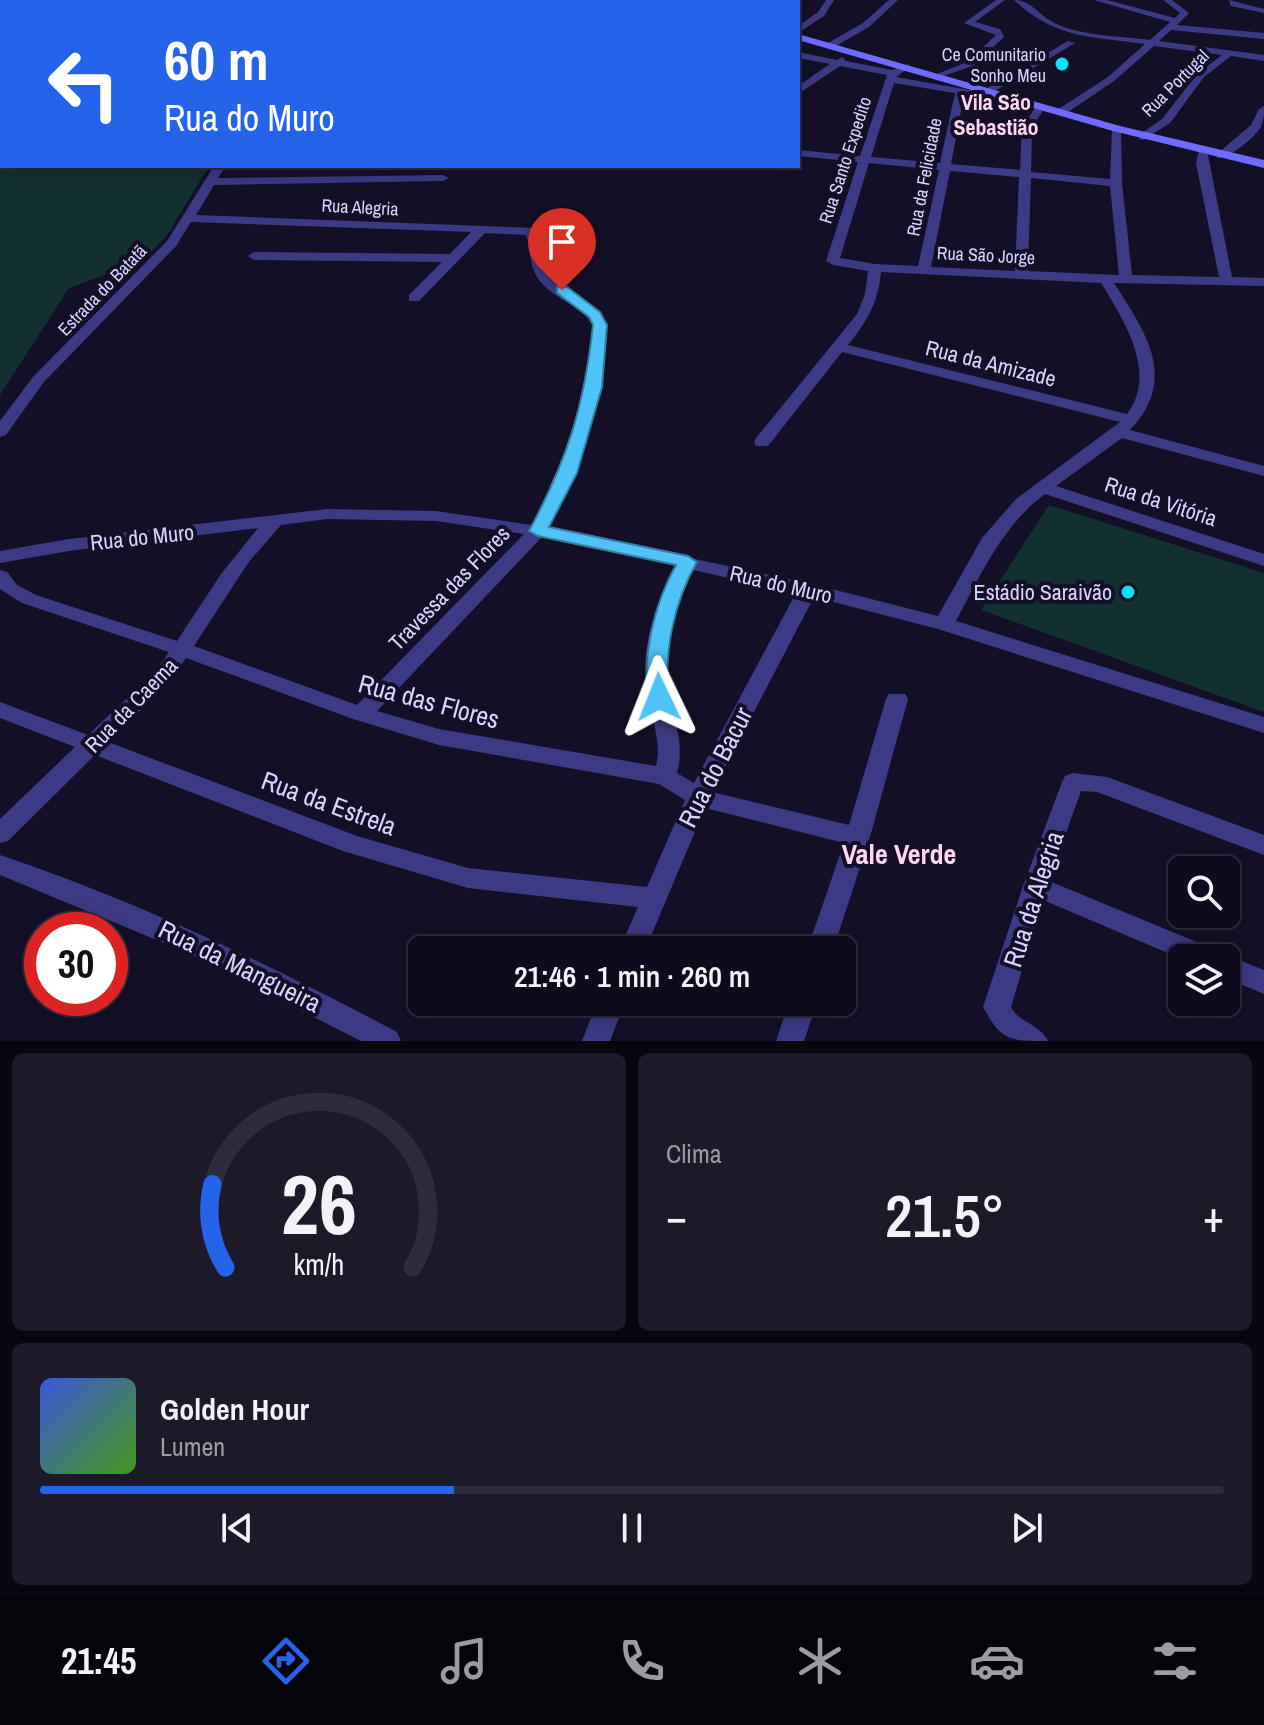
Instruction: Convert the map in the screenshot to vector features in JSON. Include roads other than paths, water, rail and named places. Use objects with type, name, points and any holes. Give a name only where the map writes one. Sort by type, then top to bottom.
[{"type":"main road","points":[[800,37],[859,52],[1143,137],[1264,164]]},
{"type":"street","points":[[800,29],[821,14],[830,2],[815,0]]},
{"type":"street","points":[[831,45],[866,25],[894,0]]},
{"type":"street","points":[[940,76],[970,64],[1002,34],[968,23],[1001,0]]},
{"type":"street","points":[[1018,0],[1058,28],[1151,44],[1264,58]]},
{"type":"street","points":[[1098,0],[1172,23],[1264,36]]},
{"type":"street","points":[[1061,112],[1111,79],[1185,13],[1167,0]]},
{"type":"street","points":[[1233,0],[1234,4],[1264,11]]},
{"type":"street","points":[[989,91],[1071,43]]},
{"type":"street","points":[[800,90],[834,64],[859,52]]},
{"type":"street","name":"Rua Portugal","points":[[1143,137],[1166,121],[1201,75],[1230,53]]},
{"type":"street","name":"Rua da Felicidade","points":[[800,56],[1041,106]]},
{"type":"street","name":"Rua Santo Expedito","points":[[844,266],[831,258],[892,76],[906,66]]},
{"type":"street","points":[[800,79],[813,80]]},
{"type":"street","name":"Rua da Felicidade","points":[[924,270],[960,91]]},
{"type":"street","points":[[1021,274],[1027,127],[1041,106]]},
{"type":"street","points":[[1221,156],[1256,127],[1264,109]]},
{"type":"street","points":[[1117,129],[1116,183],[1126,279]]},
{"type":"street","points":[[1203,152],[1202,163],[1226,281]]},
{"type":"street","points":[[800,153],[1116,183]]},
{"type":"street","name":"Estrada do Batatã","points":[[0,432],[38,380],[172,243],[219,168]]},
{"type":"street","points":[[210,182],[443,178]]},
{"type":"street","name":"Rua Alegria","points":[[187,218],[531,231],[540,272],[548,283],[583,304],[600,325],[594,387],[573,458],[538,531]]},
{"type":"street","points":[[414,298],[480,231]]},
{"type":"street","points":[[254,256],[456,258]]},
{"type":"street","name":"Rua São Jorge","points":[[844,266],[1105,279],[1264,282]]},
{"type":"street","points":[[762,442],[840,347],[868,305],[875,268]]},
{"type":"street","points":[[944,624],[991,538],[1022,503],[1125,426],[1146,393],[1149,377],[1105,279]]},
{"type":"street","name":"Rua da Amizade","points":[[840,347],[1125,426],[1264,471]]},
{"type":"street","name":"Rua da Vitória","points":[[1044,488],[1264,560]]},
{"type":"street","name":"Rua do Muro","points":[[0,558],[83,543],[357,512],[436,516],[538,531],[808,589],[944,624],[1264,725]]},
{"type":"street","name":"Rua da Caema","points":[[0,834],[161,678],[184,650],[250,545],[273,523]]},
{"type":"street","name":"Travessa das Flores","points":[[361,714],[538,531]]},
{"type":"street","points":[[665,776],[671,759],[671,742],[655,674],[661,637],[679,577],[688,562]]},
{"type":"street","name":"Rua das Flores","points":[[0,576],[10,589],[29,599],[184,650],[361,714],[481,747],[665,776],[698,797],[858,837]]},
{"type":"street","name":"Rua do Bacur","points":[[638,936],[698,797],[808,589]]},
{"type":"street","points":[[825,936],[858,837],[897,699]]},
{"type":"street","name":"Rua da Estrela","points":[[0,710],[352,844],[468,878],[653,898]]},
{"type":"street","name":"Rua da Alegria","points":[[1026,1037],[1005,1023],[997,1007],[1035,886],[1073,782],[1099,783],[1264,845]]},
{"type":"street","name":"Rua da Mangueira","points":[[0,865],[198,943],[289,987],[387,1041]]},
{"type":"street","points":[[1035,886],[1174,944]]},
{"type":"street","points":[[1240,972],[1264,982]]},
{"type":"street","points":[[596,1041],[606,1016]]},
{"type":"street","points":[[790,1041],[798,1016]]},
{"type":"place","name":"Ce Comunitario Sonho Meu","points":[[1062,64]]},
{"type":"place","name":"Estádio Saraivão","points":[[1128,592]]},
{"type":"district","name":"Vila São Sebastião","points":[[996,114]]},
{"type":"district","name":"Vale Verde","points":[[899,854]]}]
